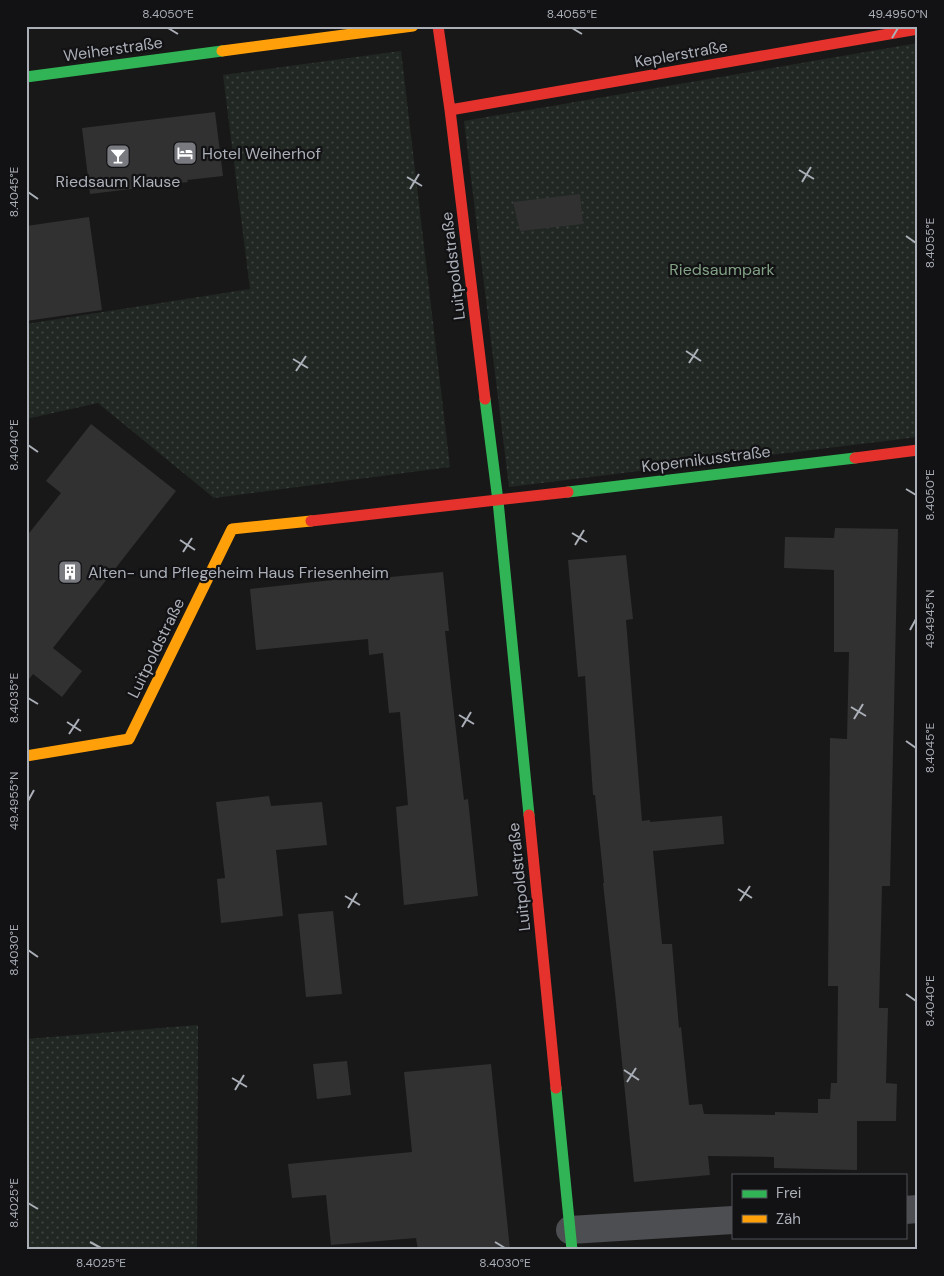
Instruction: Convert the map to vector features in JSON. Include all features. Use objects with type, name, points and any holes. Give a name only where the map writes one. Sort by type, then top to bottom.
[{"type":"street","name":"Weiherstraße","points":[[26,77],[412,26]]},
{"type":"street","name":"Luitpoldstraße","points":[[438,26],[498,501],[571,1240]]},
{"type":"street","name":"Keplerstraße","points":[[450,110],[918,29]]},
{"type":"street","name":"Kopernikusstraße","points":[[498,501],[918,450]]},
{"type":"street","name":"Luitpoldstraße","points":[[26,756],[129,739],[232,529],[498,501]]},
{"type":"street","points":[[571,1240],[732,1220]]},
{"type":"green space","name":"Riedsaumpark","points":[[918,43],[918,437],[509,487],[464,121]]},
{"type":"green space","points":[[401,51],[450,467],[214,498],[98,403],[26,419],[26,324],[250,289],[223,75]]},
{"type":"green space","points":[[198,1025],[197,1250],[26,1250],[26,1039]]},
{"type":"building","points":[[215,112],[223,176],[90,194],[82,128]]},
{"type":"building","points":[[580,194],[583,224],[520,231],[513,202]]},
{"type":"building","points":[[89,217],[102,310],[26,321],[26,226]]},
{"type":"building","name":"Alten- und Pflegeheim Haus Friesenheim","points":[[91,424],[176,491],[53,648],[82,671],[62,697],[33,674],[26,683],[26,537],[61,493],[46,481]]},
{"type":"building","points":[[835,528],[898,529],[890,886],[882,886],[879,1008],[888,1008],[886,1083],[897,1084],[896,1121],[857,1121],[857,1170],[774,1168],[774,1157],[708,1156],[710,1175],[634,1182],[595,795],[593,795],[585,676],[578,677],[568,560],[626,555],[633,619],[626,620],[642,821],[722,816],[724,844],[653,851],[662,944],[672,944],[679,1028],[681,1027],[689,1105],[702,1104],[704,1114],[775,1115],[775,1112],[818,1113],[818,1099],[830,1099],[831,1083],[837,1083],[838,986],[828,986],[830,738],[847,739],[849,652],[834,652],[834,570],[784,568],[785,537],[834,538]]},
{"type":"building","points":[[443,572],[449,631],[445,631],[464,800],[468,799],[478,896],[404,905],[396,807],[408,805],[400,712],[389,713],[383,653],[369,655],[368,639],[256,650],[250,589],[379,575],[380,578]]},
{"type":"building","points":[[269,796],[271,806],[322,802],[327,845],[276,850],[283,916],[221,923],[217,879],[225,878],[216,802]]},
{"type":"building","points":[[333,911],[342,994],[306,997],[298,914]]},
{"type":"building","points":[[347,1061],[351,1095],[317,1099],[313,1064]]},
{"type":"building","points":[[491,1064],[510,1250],[418,1250],[416,1238],[331,1245],[326,1195],[292,1198],[288,1164],[412,1152],[404,1072]]},
{"type":"traffic: fast","points":[[26,77],[222,51]]},
{"type":"traffic: fast","points":[[485,399],[498,501],[529,815]]},
{"type":"traffic: fast","points":[[568,492],[855,458]]},
{"type":"traffic: fast","points":[[556,1088],[572,1250]]},
{"type":"traffic: slow","points":[[222,51],[413,26]]},
{"type":"traffic: slow","points":[[26,756],[129,739],[232,529],[311,521]]},
{"type":"traffic: jam","points":[[438,26],[485,399]]},
{"type":"traffic: jam","points":[[450,110],[918,29]]},
{"type":"traffic: jam","points":[[855,458],[918,450]]},
{"type":"traffic: jam","points":[[311,521],[568,492]]},
{"type":"traffic: jam","points":[[529,815],[556,1088]]},
{"type":"place","name":"Hotel Weiherhof","points":[[185,153]]},
{"type":"place","name":"Riedsaum Klause","points":[[118,156]]},
{"type":"place","name":"Alten- und Pflegeheim Haus Friesenheim","points":[[70,572]]}]
